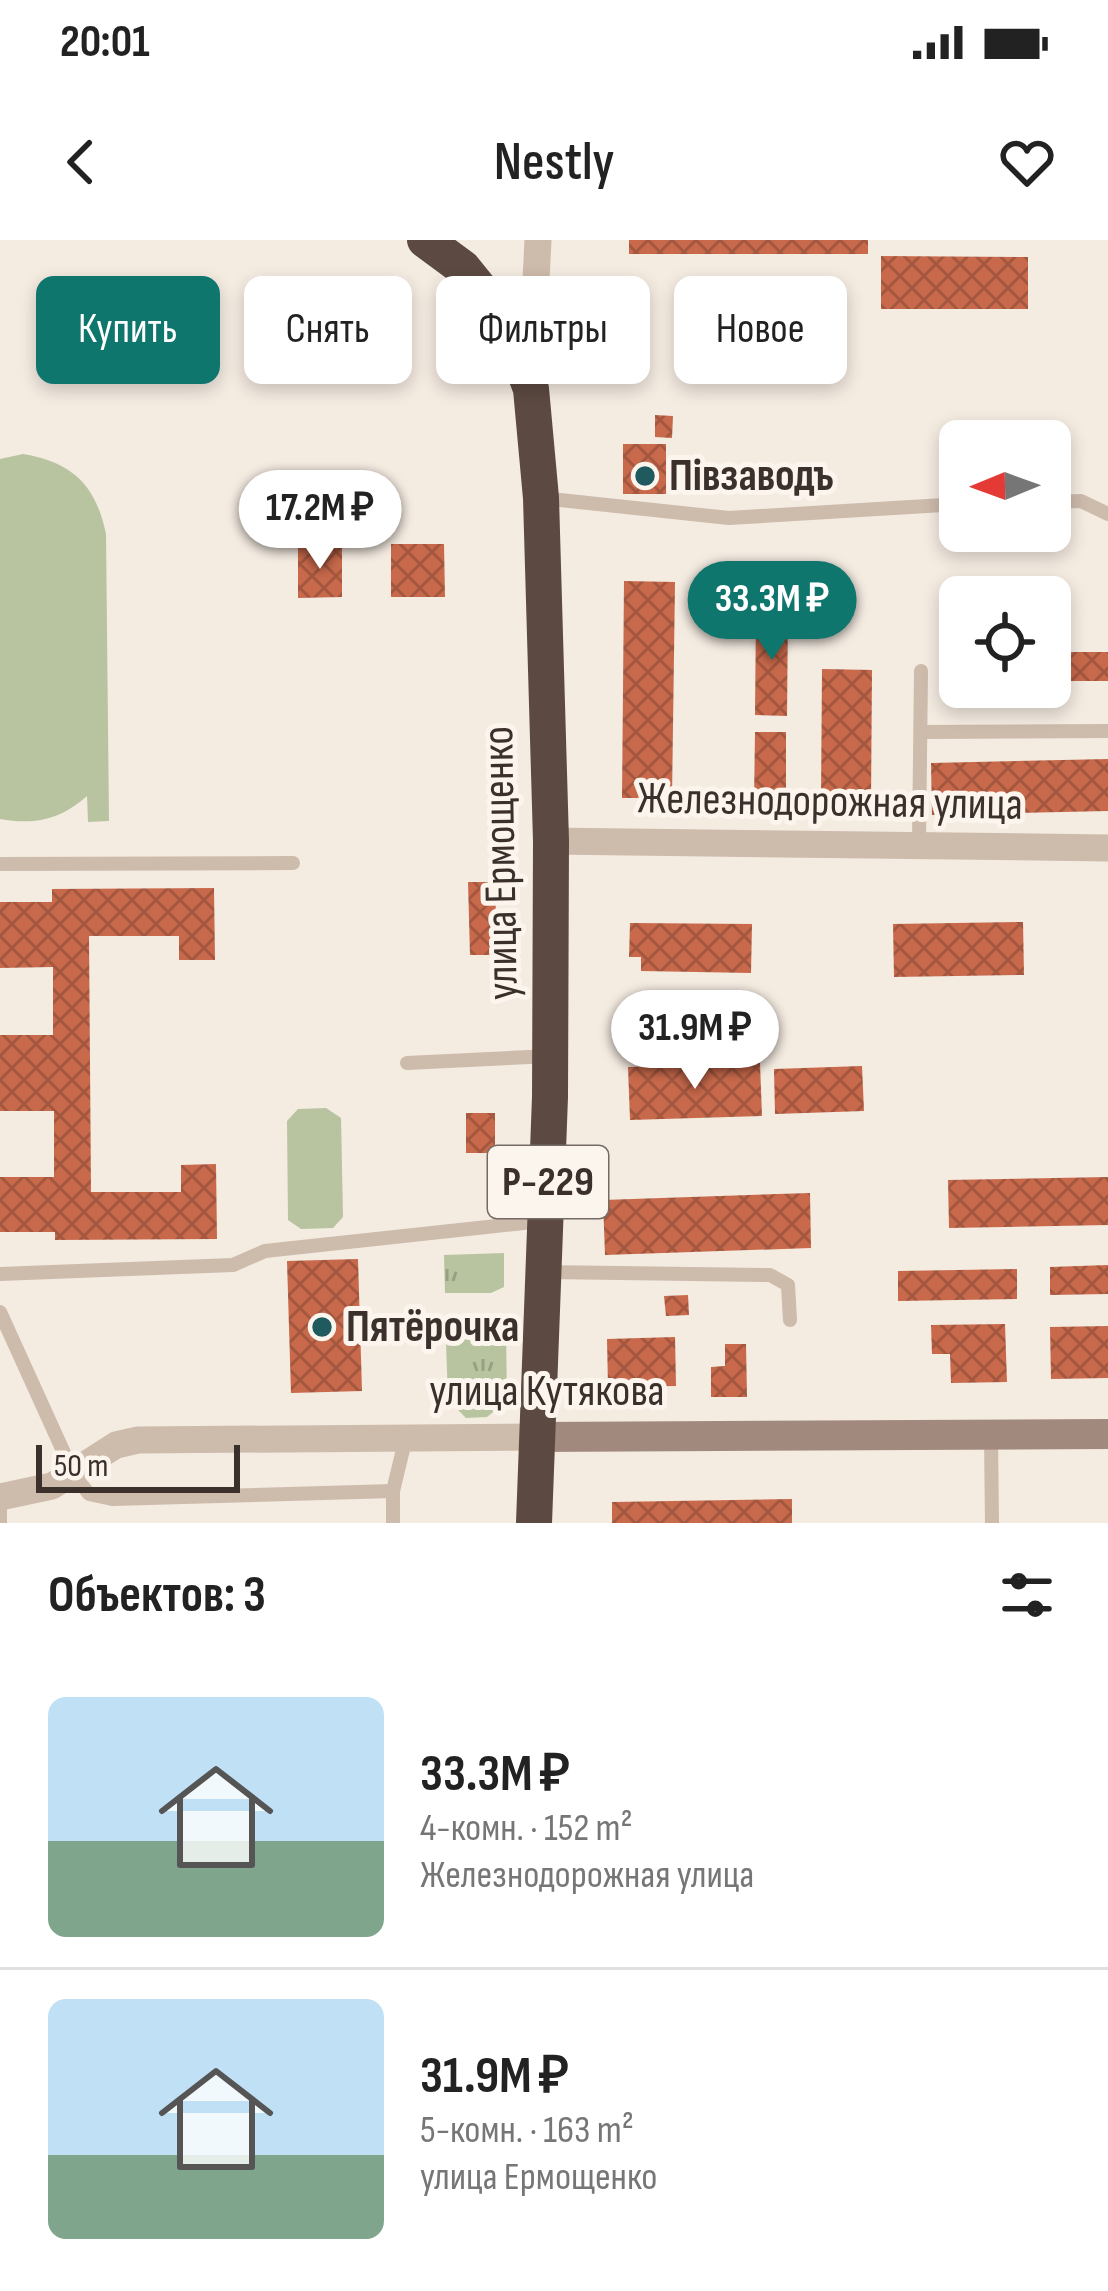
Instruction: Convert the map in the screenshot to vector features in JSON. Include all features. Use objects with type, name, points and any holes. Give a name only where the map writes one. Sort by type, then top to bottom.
[{"type":"highway","name":"улица Ермощенко","points":[[425,240],[463,268],[505,320],[531,389],[541,498],[551,841],[550,1056],[548,1221],[534,1523]]},
{"type":"main road","name":"улица Кутякова","points":[[538,1437],[1108,1434]]},
{"type":"street","points":[[531,389],[538,240]]},
{"type":"street","name":"Железнодорожная улица","points":[[551,841],[1108,848]]},
{"type":"street","name":"улица Кутякова","points":[[0,1498],[74,1475],[116,1445],[138,1440],[538,1437]]},
{"type":"lane","points":[[541,498],[729,518],[939,505]]},
{"type":"lane","points":[[1071,502],[1108,514]]},
{"type":"lane","points":[[919,843],[921,671]]},
{"type":"lane","points":[[921,733],[1108,731]]},
{"type":"lane","points":[[0,864],[293,863]]},
{"type":"lane","points":[[407,1063],[550,1056]]},
{"type":"lane","points":[[0,1274],[233,1265],[265,1251],[548,1221]]},
{"type":"lane","points":[[545,1272],[770,1275],[788,1285],[790,1320]]},
{"type":"lane","points":[[0,1312],[74,1475],[89,1495],[393,1490]]},
{"type":"lane","points":[[991,1436],[992,1523]]},
{"type":"lane","points":[[393,1523],[393,1490],[406,1437]]},
{"type":"lane","points":[[0,1498],[0,1523]]},
{"type":"green space","points":[[23,454],[55,463],[79,479],[96,502],[106,534],[109,821],[88,822],[87,796],[46,819],[0,819],[0,459]]},
{"type":"green space","points":[[326,1108],[341,1118],[343,1217],[333,1228],[301,1229],[288,1220],[287,1121],[298,1109]]},
{"type":"green space","points":[[504,1253],[504,1287],[491,1293],[445,1293],[444,1255]]},
{"type":"green space","points":[[493,1324],[506,1331],[507,1401],[487,1417],[466,1418],[448,1400],[446,1342],[458,1326]]},
{"type":"building","points":[[629,240],[868,240],[868,254],[629,254]]},
{"type":"building","points":[[881,256],[1028,257],[1028,309],[881,309]]},
{"type":"building","points":[[655,415],[673,416],[672,438],[655,437]]},
{"type":"building","points":[[623,444],[666,444],[666,494],[623,494]]},
{"type":"building","points":[[391,544],[444,544],[445,597],[391,597]]},
{"type":"building","points":[[298,546],[342,546],[342,597],[298,598]]},
{"type":"building","points":[[624,581],[675,582],[672,798],[622,798]]},
{"type":"building","points":[[756,611],[788,611],[787,716],[755,715]]},
{"type":"building","points":[[1071,652],[1108,652],[1108,681],[1071,681]]},
{"type":"building","points":[[822,669],[872,670],[871,803],[821,803]]},
{"type":"building","points":[[755,732],[786,732],[786,805],[754,804]]},
{"type":"building","points":[[1108,759],[1108,811],[932,815],[931,763]]},
{"type":"building","points":[[468,882],[495,882],[497,955],[470,955]]},
{"type":"building","points":[[214,888],[215,960],[179,960],[179,936],[89,936],[91,1192],[181,1192],[181,1165],[216,1164],[217,1239],[55,1240],[55,1232],[0,1232],[0,1177],[54,1177],[54,1111],[0,1111],[0,1035],[53,1035],[53,967],[0,968],[0,902],[52,902],[52,889]]},
{"type":"building","points":[[1023,922],[1024,975],[894,977],[893,924]]},
{"type":"building","points":[[630,923],[752,924],[751,973],[641,971],[641,957],[629,957]]},
{"type":"building","points":[[760,1063],[762,1116],[630,1120],[628,1067]]},
{"type":"building","points":[[862,1066],[864,1111],[775,1114],[774,1069]]},
{"type":"building","points":[[466,1113],[495,1113],[495,1153],[466,1153]]},
{"type":"building","points":[[1108,1177],[1108,1225],[949,1228],[948,1180]]},
{"type":"building","points":[[810,1193],[811,1248],[605,1255],[603,1200]]},
{"type":"building","points":[[358,1259],[362,1391],[291,1393],[287,1261]]},
{"type":"building","points":[[1108,1265],[1108,1294],[1050,1295],[1050,1267]]},
{"type":"building","points":[[1017,1269],[1017,1299],[898,1301],[898,1271]]},
{"type":"building","points":[[688,1295],[689,1315],[666,1316],[664,1296]]},
{"type":"building","points":[[1005,1324],[1007,1382],[951,1383],[950,1354],[932,1354],[931,1325]]},
{"type":"building","points":[[1108,1326],[1108,1378],[1051,1379],[1050,1327]]},
{"type":"building","points":[[675,1337],[676,1386],[608,1387],[607,1339]]},
{"type":"building","points":[[725,1344],[746,1344],[747,1397],[711,1397],[711,1367],[725,1366]]},
{"type":"building","points":[[792,1499],[792,1523],[612,1523],[612,1502]]},
{"type":"place","name":"Пiвзаводъ","points":[[645,476]]},
{"type":"place","name":"Пятёрочка","points":[[322,1327]]}]
